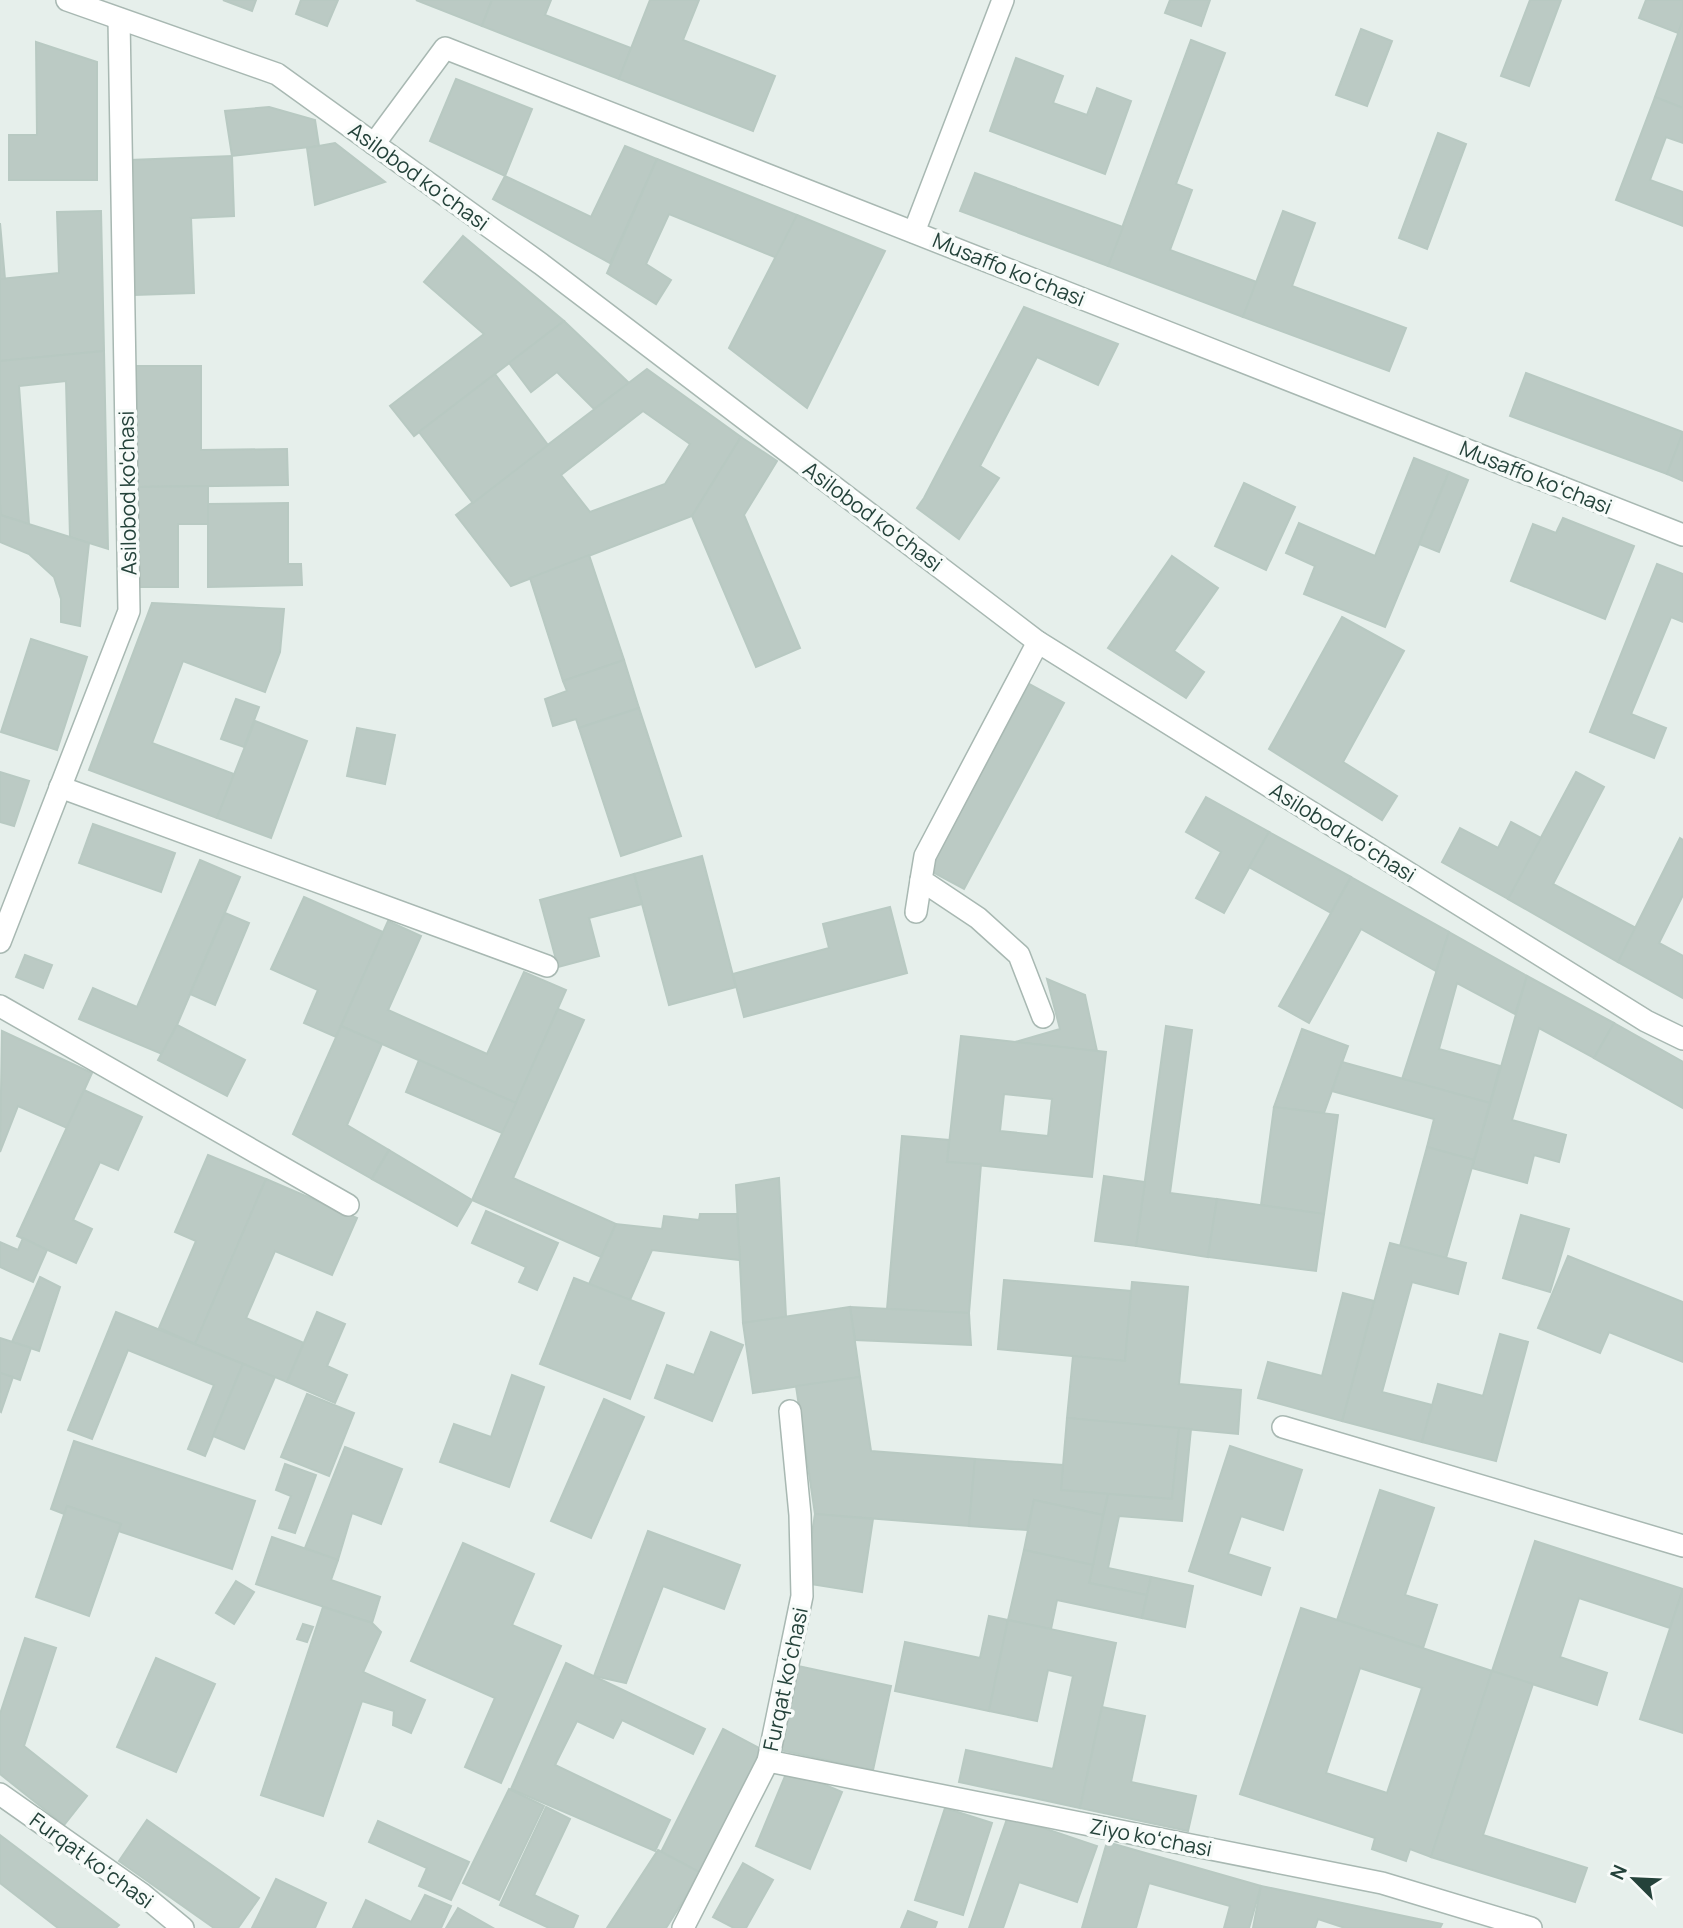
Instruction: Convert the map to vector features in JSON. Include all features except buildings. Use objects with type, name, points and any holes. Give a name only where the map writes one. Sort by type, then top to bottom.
[{"type":"street","name":"Asilobod koʻchasi","points":[[66,0],[277,74],[552,272],[1038,642],[1646,1021],[1683,1039]]},
{"type":"street","points":[[914,232],[1003,0]]},
{"type":"street","name":"Asilobod ko'chasi","points":[[0,942],[129,611],[119,19]]},
{"type":"street","name":"Musaffo koʻchasi","points":[[374,144],[445,48],[1683,535]]},
{"type":"street","points":[[916,912],[925,856],[1038,642]]},
{"type":"street","points":[[60,787],[547,966]]},
{"type":"street","points":[[920,880],[978,918],[1018,955],[1043,1017]]},
{"type":"street","points":[[0,1006],[348,1205]]},
{"type":"street","name":"Furqat koʻchasi","points":[[683,1928],[768,1761],[802,1596],[800,1515],[790,1411]]},
{"type":"street","points":[[1283,1427],[1683,1546]]},
{"type":"street","name":"Ziyo koʻchasi","points":[[768,1761],[1382,1883],[1531,1928]]},
{"type":"street","name":"Furqat koʻchasi","points":[[0,1794],[142,1894],[183,1928]]}]
